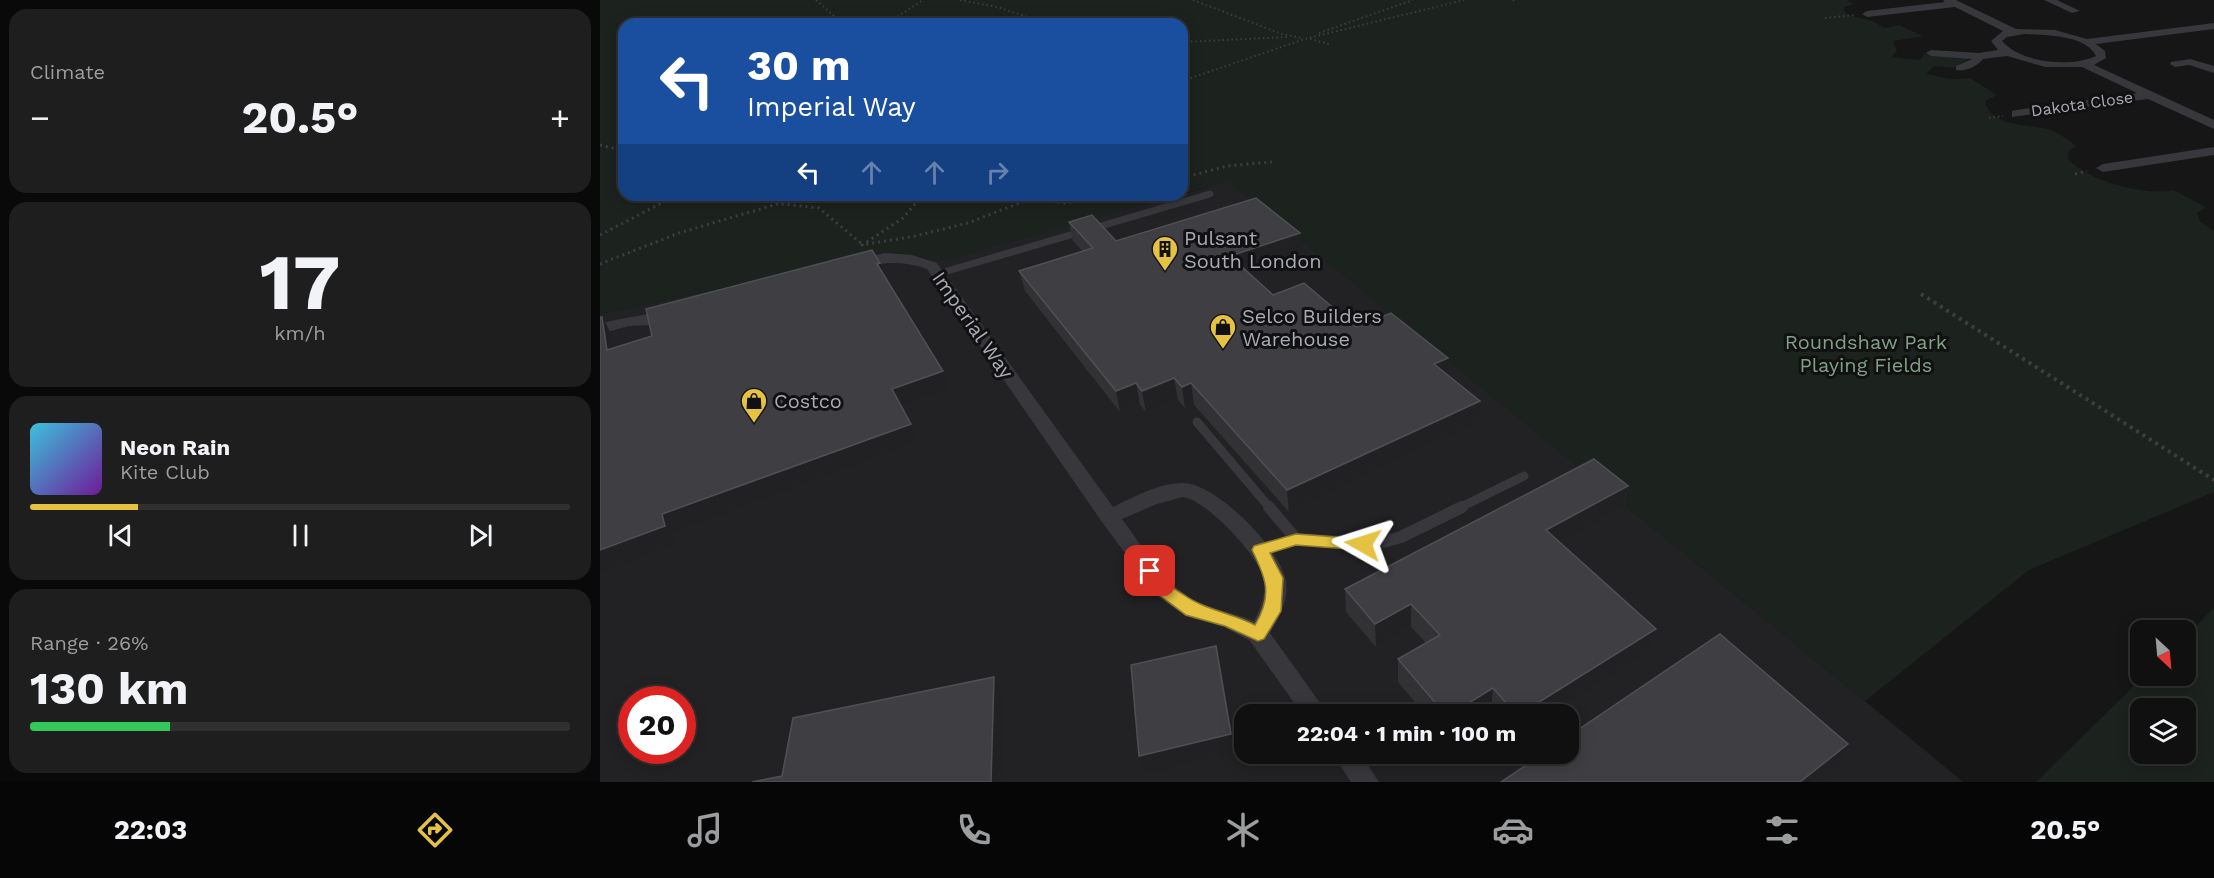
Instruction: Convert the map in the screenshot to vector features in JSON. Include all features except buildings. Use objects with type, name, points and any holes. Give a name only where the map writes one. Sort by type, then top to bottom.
[{"type":"street","points":[[2049,0],[2075,11]]},
{"type":"street","points":[[1867,14],[1952,2],[2013,32]]},
{"type":"street","points":[[2086,42],[2214,26]]},
{"type":"street","points":[[2013,32],[2050,33],[2086,42],[2101,52],[2101,58],[2084,64],[2039,62],[2009,52],[1996,41],[1998,37],[2013,32]]},
{"type":"street","points":[[1932,53],[1978,56],[2009,52]]},
{"type":"street","points":[[1960,68],[1976,61],[1978,56]]},
{"type":"street","points":[[2175,64],[2190,62],[2214,70]]},
{"type":"street","points":[[2084,64],[2214,125]]},
{"type":"street","name":"Dakota Close","points":[[2016,114],[2149,95]]},
{"type":"street","points":[[2103,168],[2214,151]]},
{"type":"street","name":"Imperial Way","points":[[835,269],[881,256],[912,257],[932,266],[1109,517],[1164,589],[1192,610],[1230,620],[1258,634],[1309,704]]},
{"type":"street","points":[[600,329],[628,321],[650,320],[685,310]]},
{"type":"street","points":[[1109,517],[1160,494],[1190,491],[1218,508],[1260,550],[1275,578],[1272,611],[1258,634]]},
{"type":"street","points":[[1353,764],[1366,782]]},
{"type":"lane","points":[[1188,200],[1210,194]]},
{"type":"lane","points":[[937,274],[1186,201]]},
{"type":"lane","points":[[1197,422],[1296,539]]},
{"type":"lane","points":[[1260,550],[1296,539],[1376,544],[1401,537],[1524,476]]},
{"type":"path","points":[[816,0],[836,18]]},
{"type":"path","points":[[895,18],[923,0]]},
{"type":"path","points":[[960,0],[1030,18]]},
{"type":"path","points":[[1192,0],[1282,34],[1332,45]]},
{"type":"path","points":[[1188,79],[1413,0]]},
{"type":"path","points":[[1305,39],[1464,0]]},
{"type":"path","points":[[1513,0],[1517,2]]},
{"type":"path","points":[[1825,18],[1867,14]]},
{"type":"path","points":[[1188,42],[1295,37]]},
{"type":"path","points":[[600,145],[618,150]]},
{"type":"path","points":[[1188,176],[1227,166],[1272,162]]},
{"type":"path","points":[[600,235],[665,201]]},
{"type":"path","points":[[772,201],[819,208],[862,245],[881,256]]},
{"type":"path","points":[[600,264],[679,233],[791,201]]},
{"type":"path","points":[[862,245],[903,218],[918,201]]},
{"type":"path","points":[[862,245],[915,237],[968,223],[1025,201]]},
{"type":"path","points":[[1048,201],[1065,203],[1076,201]]},
{"type":"path","points":[[1921,294],[2214,480]]},
{"type":"shaded area","points":[[1228,180],[1963,782],[600,782],[600,314],[891,252],[1151,201],[1188,201],[1188,193]]},
{"type":"green space","name":"Roundshaw Park Playing Fields","points":[[600,0],[1847,0],[1854,4],[1845,7],[1844,11],[1848,15],[1872,21],[1885,28],[1899,25],[1923,36],[1893,41],[1897,50],[1892,57],[1920,60],[1924,54],[1969,58],[1954,68],[1934,66],[1926,74],[1952,79],[1970,78],[1997,95],[1985,101],[1994,116],[2011,123],[2051,130],[2077,146],[2069,151],[2068,158],[2087,173],[2101,180],[2133,189],[2162,192],[2173,190],[2206,207],[2197,213],[2200,222],[2214,231],[2214,492],[2029,570],[1865,701],[1228,181],[1188,192],[1188,18],[618,18],[618,201],[1157,201],[943,261],[891,252],[600,314]]},
{"type":"green space","points":[[2214,608],[2214,782],[2036,782],[2134,686],[2196,686],[2196,626]]},
{"type":"place","name":"Pulsant South London","points":[[1165,272]]},
{"type":"place","name":"Selco Builders Warehouse","points":[[1223,350]]},
{"type":"place","name":"Costco","points":[[754,424]]},
{"type":"route","points":[[1150,571],[1164,589],[1192,610],[1230,620],[1258,634],[1272,611],[1275,578],[1260,550],[1296,539],[1363,544]]}]
